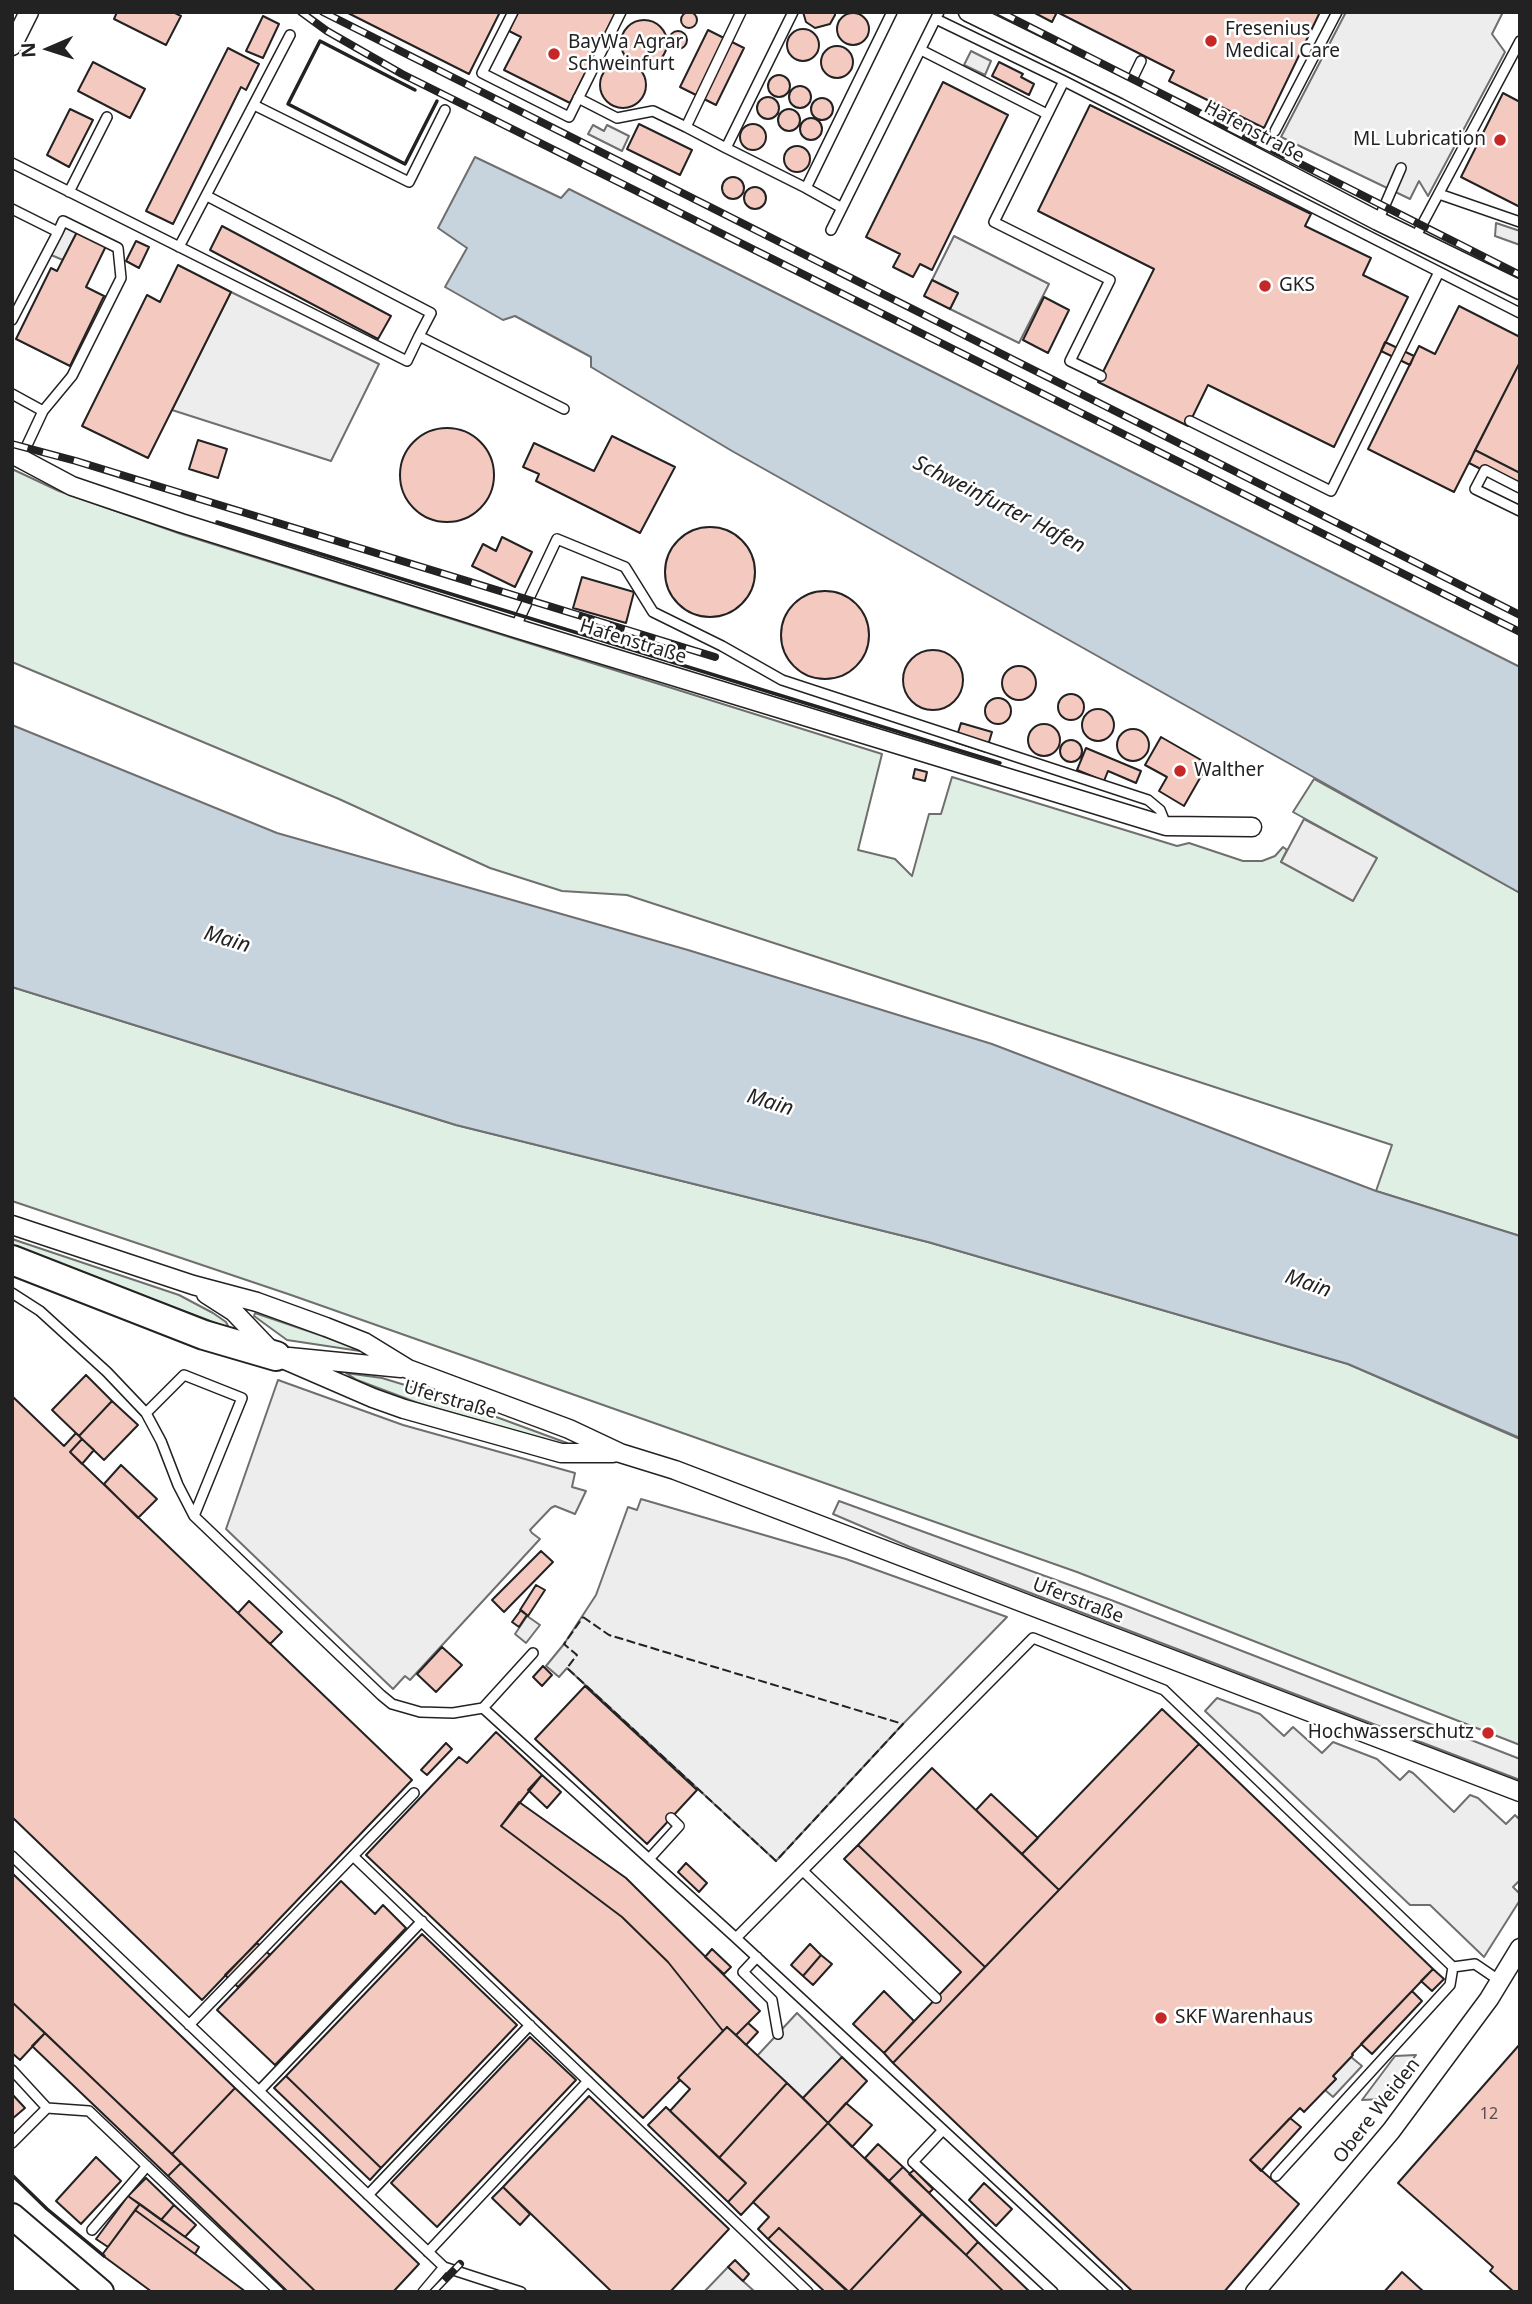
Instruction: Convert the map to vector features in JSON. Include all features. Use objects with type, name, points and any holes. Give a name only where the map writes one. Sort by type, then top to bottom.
[{"type":"main road","points":[[12,1260],[204,1335],[276,1356]]},
{"type":"main road","points":[[12,2216],[101,2292]]},
{"type":"street","points":[[12,47],[29,12]]},
{"type":"street","name":"Hafenstraße","points":[[968,12],[1520,290]]},
{"type":"street","name":"Hafenstraße","points":[[17,456],[72,486],[111,500],[515,628],[1166,826],[1252,827]]},
{"type":"street","name":"Uferstraße","points":[[12,1225],[193,1285],[257,1302],[326,1327],[364,1342],[408,1369],[569,1429],[620,1453],[675,1470],[1520,1792]]},
{"type":"street","name":"Uferstraße","points":[[193,1285],[234,1312],[276,1356],[333,1382],[404,1409],[561,1453],[620,1453]]},
{"type":"street","name":"Uferstraße","points":[[276,1356],[408,1369]]},
{"type":"street","name":"Obere Weiden","points":[[1255,2292],[1391,2131],[1489,1999],[1520,1948]]},
{"type":"lane","points":[[513,12],[482,73],[569,117],[621,12]]},
{"type":"lane","points":[[686,127],[741,12]]},
{"type":"lane","points":[[726,148],[793,12]]},
{"type":"lane","points":[[806,188],[892,12]]},
{"type":"lane","points":[[1275,131],[1337,12]]},
{"type":"lane","points":[[831,230],[938,16],[1520,313]]},
{"type":"lane","points":[[179,247],[290,35]]},
{"type":"lane","points":[[1415,238],[1520,41]]},
{"type":"lane","points":[[921,50],[1047,114]]},
{"type":"lane","points":[[1127,90],[1141,61]]},
{"type":"lane","points":[[1064,81],[994,222],[1110,280],[1070,361],[1101,376]]},
{"type":"lane","points":[[579,98],[617,118],[653,111],[842,208]]},
{"type":"lane","points":[[254,105],[409,182],[445,110]]},
{"type":"lane","points":[[69,191],[107,117]]},
{"type":"lane","points":[[12,163],[407,361],[431,313],[207,196]]},
{"type":"lane","points":[[1378,220],[1401,168]]},
{"type":"lane","points":[[1439,194],[1520,222]]},
{"type":"lane","points":[[12,209],[58,232]]},
{"type":"lane","points":[[12,320],[63,221],[118,248],[121,278],[72,376],[43,411],[17,456]]},
{"type":"lane","points":[[1190,421],[1331,491],[1439,272]]},
{"type":"lane","points":[[419,336],[564,409]]},
{"type":"lane","points":[[12,394],[43,411]]},
{"type":"lane","points":[[1520,488],[1485,470],[1475,489],[1520,511]]},
{"type":"lane","points":[[515,628],[557,539],[625,567],[653,612],[782,680],[1148,800],[1160,810],[1166,826]]},
{"type":"lane","points":[[1044,789],[1051,768]]},
{"type":"lane","points":[[12,1293],[40,1311],[107,1372],[146,1413],[194,1516],[393,1704],[428,1712],[453,1713],[482,1708],[533,1653]]},
{"type":"lane","points":[[146,1413],[184,1375],[242,1398],[194,1516]]},
{"type":"lane","points":[[736,1938],[1033,1638],[1164,1690],[1453,1967]]},
{"type":"lane","points":[[482,1708],[757,1957],[1118,2292]]},
{"type":"lane","points":[[189,2025],[414,1793]]},
{"type":"lane","points":[[649,1859],[679,1826],[671,1818]]},
{"type":"lane","points":[[12,1856],[443,2267],[521,2292]]},
{"type":"lane","points":[[353,1856],[808,2292]]},
{"type":"lane","points":[[803,1871],[936,1998]]},
{"type":"lane","points":[[259,2091],[422,1922]]},
{"type":"lane","points":[[757,1957],[743,1972],[772,2000],[778,2034]]},
{"type":"lane","points":[[1453,1967],[1475,1964],[1500,1981]]},
{"type":"lane","points":[[1276,2176],[1450,1985],[1453,1967]]},
{"type":"lane","points":[[368,2195],[530,2025]]},
{"type":"lane","points":[[12,2070],[47,2108],[89,2111],[279,2292]]},
{"type":"lane","points":[[428,2252],[588,2081]]},
{"type":"lane","points":[[12,2143],[47,2108]]},
{"type":"lane","points":[[943,2130],[913,2162],[1053,2292]]},
{"type":"lane","points":[[92,2230],[147,2166]]},
{"type":"lane","points":[[423,2292],[443,2267]]},
{"type":"green space","points":[[12,469],[59,491],[181,534],[882,754],[858,850],[895,859],[912,876],[929,814],[941,814],[952,777],[1177,846],[1189,843],[1243,861],[1262,861],[1275,856],[1283,847],[1287,850],[1281,862],[1376,858],[1293,812],[1314,779],[1520,893],[1520,1236],[1376,1191],[1392,1145],[627,895],[562,891],[490,868],[339,799],[12,662]]},
{"type":"green space","points":[[12,987],[456,1125],[928,1242],[1348,1364],[1520,1439],[1520,1745],[1077,1572],[291,1295],[12,1201]]},
{"type":"green space","points":[[12,1239],[179,1295],[213,1313],[226,1322],[229,1328],[12,1247]]},
{"type":"green space","points":[[255,1313],[358,1348],[360,1351],[287,1340],[254,1316]]},
{"type":"green space","points":[[346,1373],[382,1378],[431,1393],[567,1443],[564,1445],[418,1403],[357,1380]]},
{"type":"shaded area","points":[[1346,12],[1503,12],[1492,34],[1505,52],[1428,196],[1419,181],[1410,199],[1281,137]]},
{"type":"shaded area","points":[[971,51],[991,61],[985,75],[964,65]]},
{"type":"shaded area","points":[[593,125],[604,131],[607,125],[629,136],[622,151],[588,134]]},
{"type":"shaded area","points":[[1496,223],[1520,231],[1520,245],[1495,236]]},
{"type":"shaded area","points":[[66,226],[77,232],[63,260],[51,255]]},
{"type":"shaded area","points":[[954,236],[1049,284],[1019,343],[950,309],[958,293],[932,280]]},
{"type":"shaded area","points":[[231,292],[379,364],[331,461],[172,410]]},
{"type":"shaded area","points":[[1304,819],[1377,858],[1353,901],[1281,862]]},
{"type":"shaded area","points":[[278,1380],[403,1425],[575,1473],[572,1487],[586,1491],[575,1514],[555,1506],[551,1508],[530,1530],[540,1539],[410,1680],[405,1676],[393,1689],[226,1529]]},
{"type":"shaded area","points":[[641,1499],[846,1559],[1007,1617],[776,1861],[567,1668],[559,1677],[546,1666],[596,1595],[628,1507],[637,1510]]},
{"type":"shaded area","points":[[839,1501],[1111,1600],[1520,1759],[1520,1780],[910,1547],[833,1514]]},
{"type":"shaded area","points":[[527,1616],[540,1625],[526,1643],[515,1634]]},
{"type":"shaded area","points":[[1217,1698],[1260,1714],[1284,1736],[1293,1727],[1322,1753],[1333,1742],[1377,1759],[1400,1780],[1409,1771],[1454,1812],[1470,1795],[1478,1798],[1506,1824],[1515,1815],[1520,1820],[1520,1880],[1513,1887],[1520,1894],[1520,1900],[1484,1957],[1430,1905],[1410,1905],[1205,1711]]},
{"type":"shaded area","points":[[797,2013],[842,2057],[803,2098],[757,2056]]},
{"type":"shaded area","points":[[1416,2055],[1383,2099],[1362,2100],[1395,2056]]},
{"type":"shaded area","points":[[1351,2057],[1362,2066],[1333,2097],[1325,2090],[1336,2079],[1333,2076]]},
{"type":"shaded area","points":[[728,2267],[743,2281],[755,2292],[704,2292]]},
{"type":"water","name":"Schweinfurter Hafen","points":[[475,157],[561,198],[569,189],[1520,667],[1520,893],[732,451],[591,367],[591,357],[515,316],[503,320],[445,287],[467,248],[438,228]]},
{"type":"water","name":"Main","points":[[12,725],[277,833],[688,950],[992,1044],[1376,1191],[1520,1236],[1520,1438],[1348,1364],[928,1242],[456,1125],[12,987]]},
{"type":"building","points":[[117,12],[173,12],[181,16],[166,45],[114,19]]},
{"type":"building","points":[[346,12],[500,12],[469,74]]},
{"type":"building","name":"BayWa Agrar Schweinfurt","points":[[518,12],[616,12],[570,103],[504,70],[521,37],[509,31]]},
{"type":"building","points":[[686,12],[692,12],[697,20],[695,26],[686,28],[681,23],[681,17]]},
{"type":"building","points":[[803,12],[835,12],[835,15],[830,24],[815,28],[806,22]]},
{"type":"building","points":[[1033,12],[1057,12],[1052,22]]},
{"type":"building","name":"Fresenius Medical Care","points":[[1057,12],[1320,12],[1264,128],[1169,81],[1174,71]]},
{"type":"building","points":[[853,13],[865,17],[869,29],[865,41],[853,45],[841,41],[837,29],[841,17]]},
{"type":"building","points":[[263,16],[279,24],[263,58],[246,51]]},
{"type":"building","points":[[644,20],[660,27],[667,43],[660,59],[644,66],[628,59],[621,43],[628,27]]},
{"type":"building","points":[[803,29],[815,33],[819,45],[815,57],[803,61],[791,57],[787,45],[791,33]]},
{"type":"building","points":[[708,30],[744,48],[716,105],[680,87]]},
{"type":"building","points":[[678,31],[684,34],[687,40],[684,46],[678,49],[672,46],[669,40],[672,34]]},
{"type":"building","points":[[837,46],[849,50],[853,62],[849,74],[837,78],[825,74],[821,62],[825,50]]},
{"type":"building","points":[[228,48],[259,64],[246,90],[241,87],[173,224],[146,211]]},
{"type":"building","points":[[93,62],[145,89],[130,118],[78,91]]},
{"type":"building","points":[[623,62],[639,69],[646,85],[639,101],[623,108],[607,101],[600,85],[607,69]]},
{"type":"building","points":[[999,62],[1023,74],[1021,77],[1034,84],[1029,95],[992,76]]},
{"type":"building","points":[[779,75],[787,78],[790,86],[787,94],[779,97],[771,94],[768,86],[771,78]]},
{"type":"building","points":[[943,82],[1008,115],[932,270],[920,264],[913,277],[893,267],[900,254],[866,237]]},
{"type":"building","points":[[800,86],[808,89],[811,97],[808,105],[800,108],[792,105],[789,97],[792,89]]},
{"type":"building","name":"ML Lubrication","points":[[1503,93],[1520,102],[1520,207],[1461,177]]},
{"type":"building","points":[[768,97],[776,100],[779,108],[776,116],[768,119],[760,116],[757,108],[760,100]]},
{"type":"building","points":[[822,98],[830,101],[833,109],[830,117],[822,120],[814,117],[811,109],[814,101]]},
{"type":"building","name":"GKS","points":[[1090,105],[1311,214],[1305,226],[1371,258],[1363,275],[1408,297],[1334,447],[1208,385],[1188,426],[1098,382],[1154,269],[1038,211]]},
{"type":"building","points":[[70,109],[93,120],[69,167],[47,155]]},
{"type":"building","points":[[789,109],[797,112],[800,120],[797,128],[789,131],[781,128],[778,120],[781,112]]},
{"type":"building","points":[[811,118],[819,121],[822,129],[819,137],[811,140],[803,137],[800,129],[803,121]]},
{"type":"building","points":[[639,124],[692,150],[680,175],[627,149]]},
{"type":"building","points":[[753,124],[762,128],[766,137],[762,146],[753,150],[744,146],[740,137],[744,128]]},
{"type":"building","points":[[797,146],[806,150],[810,159],[806,168],[797,172],[788,168],[784,159],[788,150]]},
{"type":"building","points":[[733,177],[741,180],[744,188],[741,196],[733,199],[725,196],[722,188],[725,180]]},
{"type":"building","points":[[755,187],[763,190],[766,198],[763,206],[755,209],[747,206],[744,198],[747,190]]},
{"type":"building","points":[[222,226],[391,316],[378,339],[210,250]]},
{"type":"building","points":[[77,232],[106,246],[86,287],[104,296],[70,366],[16,339],[51,268],[57,271]]},
{"type":"building","points":[[136,241],[149,247],[139,268],[126,261]]},
{"type":"building","points":[[178,265],[231,292],[148,458],[82,426],[147,295],[160,302]]},
{"type":"building","points":[[932,280],[958,293],[950,309],[924,296]]},
{"type":"building","points":[[104,296],[112,299],[77,369],[70,366]]},
{"type":"building","points":[[1044,297],[1069,310],[1048,353],[1023,340]]},
{"type":"building","points":[[1459,306],[1520,337],[1520,362],[1454,492],[1368,449],[1419,346],[1435,354]]},
{"type":"building","points":[[1385,342],[1414,356],[1410,365],[1381,351]]},
{"type":"building","points":[[1520,362],[1520,473],[1475,450]]},
{"type":"building","points":[[447,428],[465,431],[480,442],[491,457],[494,475],[491,493],[480,508],[465,519],[447,522],[429,519],[414,508],[403,493],[400,475],[403,457],[414,442],[429,431]]},
{"type":"building","points":[[612,436],[675,467],[640,533],[536,481],[539,474],[523,467],[534,443],[594,471]]},
{"type":"building","points":[[198,440],[227,449],[218,478],[189,469]]},
{"type":"building","points":[[1475,450],[1520,473],[1520,489],[1469,463]]},
{"type":"building","points":[[710,527],[727,530],[742,540],[752,555],[755,572],[752,589],[742,604],[727,614],[710,617],[693,614],[678,604],[668,589],[665,572],[668,555],[678,540],[693,530]]},
{"type":"building","points":[[502,537],[532,552],[515,587],[472,566],[483,544],[496,551]]},
{"type":"building","points":[[582,577],[634,592],[626,623],[573,608]]},
{"type":"building","points":[[816,591],[834,591],[850,598],[862,610],[869,626],[869,644],[862,660],[850,672],[834,679],[816,679],[800,672],[788,660],[781,644],[781,626],[788,610],[800,598]]},
{"type":"building","points":[[933,650],[950,655],[958,663],[963,680],[958,697],[950,705],[933,710],[916,705],[908,697],[903,680],[908,663],[916,655]]},
{"type":"building","points":[[1019,666],[1031,671],[1036,683],[1031,695],[1019,700],[1007,695],[1002,683],[1007,671]]},
{"type":"building","points":[[1071,694],[1080,698],[1084,707],[1080,716],[1071,720],[1062,716],[1058,707],[1062,698]]},
{"type":"building","points":[[998,698],[1007,702],[1011,711],[1007,720],[998,724],[989,720],[985,711],[989,702]]},
{"type":"building","points":[[1098,709],[1110,713],[1114,725],[1110,737],[1098,741],[1086,737],[1082,725],[1086,713]]},
{"type":"building","points":[[961,723],[992,732],[986,752],[955,742]]},
{"type":"building","points":[[1044,724],[1056,728],[1060,740],[1056,752],[1044,756],[1032,752],[1028,740],[1032,728]]},
{"type":"building","points":[[1133,729],[1145,733],[1149,745],[1145,757],[1133,761],[1121,757],[1117,745],[1121,733]]},
{"type":"building","name":"Walther","points":[[1161,737],[1208,764],[1184,806],[1159,791],[1167,777],[1145,765]]},
{"type":"building","points":[[1071,740],[1079,743],[1082,751],[1079,759],[1071,762],[1063,759],[1060,751],[1063,743]]},
{"type":"building","points":[[1086,748],[1141,771],[1136,783],[1108,771],[1104,781],[1077,770]]},
{"type":"building","points":[[915,769],[927,772],[925,781],[913,778]]},
{"type":"building","points":[[86,1375],[112,1401],[79,1436],[52,1410]]},
{"type":"building","points":[[12,1396],[64,1446],[76,1433],[82,1439],[70,1452],[412,1780],[202,2000],[12,1817]]},
{"type":"building","points":[[112,1401],[138,1425],[104,1460],[79,1436]]},
{"type":"building","points":[[82,1439],[94,1450],[82,1464],[70,1452]]},
{"type":"building","points":[[121,1465],[157,1499],[138,1518],[104,1484]]},
{"type":"building","points":[[541,1551],[553,1562],[504,1612],[492,1600]]},
{"type":"building","points":[[536,1585],[545,1590],[528,1616],[520,1610]]},
{"type":"building","points":[[249,1601],[282,1632],[270,1644],[238,1613]]},
{"type":"building","points":[[521,1610],[527,1615],[519,1627],[512,1622]]},
{"type":"building","points":[[442,1647],[462,1665],[436,1692],[417,1674]]},
{"type":"building","points":[[543,1666],[552,1675],[542,1686],[533,1677]]},
{"type":"building","points":[[585,1686],[697,1790],[647,1844],[535,1739]]},
{"type":"building","points":[[1162,1709],[1199,1744],[1059,1890],[1022,1854]]},
{"type":"building","points":[[496,1732],[542,1775],[501,1826],[622,1917],[668,1962],[723,2031],[643,2118],[366,1855],[459,1757],[467,1763]]},
{"type":"building","points":[[446,1743],[452,1749],[427,1775],[421,1770]]},
{"type":"building","name":"SKF Warenhaus","points":[[1199,1744],[1433,1969],[1352,2054],[1333,2076],[1336,2079],[1304,2112],[1300,2108],[1250,2160],[1299,2204],[1224,2292],[1133,2292],[893,2063]]},
{"type":"building","points":[[932,1768],[1059,1890],[985,1967],[858,1845]]},
{"type":"building","points":[[542,1775],[561,1792],[547,1808],[528,1790]]},
{"type":"building","points":[[991,1794],[1038,1838],[1022,1854],[976,1810]]},
{"type":"building","points":[[519,1802],[626,1878],[760,2011],[736,2035],[727,2027],[723,2031],[668,1962],[622,1917],[501,1826]]},
{"type":"building","points":[[858,1845],[985,1967],[893,2063],[884,2053],[961,1972],[844,1859]]},
{"type":"building","points":[[686,1863],[707,1883],[699,1892],[678,1872]]},
{"type":"building","points":[[12,1873],[235,2088],[172,2154],[12,2002]]},
{"type":"building","points":[[341,1881],[375,1914],[383,1905],[406,1928],[275,2065],[217,2010]]},
{"type":"building","points":[[422,1934],[517,2025],[381,2168],[286,2076]]},
{"type":"building","points":[[257,1943],[270,1955],[238,1987],[225,1975]]},
{"type":"building","points":[[810,1944],[821,1955],[803,1976],[791,1965]]},
{"type":"building","points":[[712,1949],[731,1967],[724,1974],[705,1957]]},
{"type":"building","points":[[821,1955],[832,1964],[813,1985],[803,1976]]},
{"type":"building","points":[[1433,1969],[1444,1979],[1432,1991],[1421,1981]]},
{"type":"building","points":[[884,1991],[914,2021],[884,2053],[853,2024]]},
{"type":"building","points":[[1412,1991],[1422,2001],[1372,2054],[1361,2044]]},
{"type":"building","points":[[12,2002],[45,2033],[20,2060],[12,2053]]},
{"type":"building","points":[[748,2023],[758,2032],[746,2045],[736,2035]]},
{"type":"building","points":[[727,2027],[787,2083],[719,2158],[670,2111],[690,2089],[678,2078]]},
{"type":"building","points":[[45,2033],[181,2163],[168,2176],[32,2046]]},
{"type":"building","points":[[530,2037],[576,2080],[437,2227],[391,2183]]},
{"type":"building","points":[[1520,2044],[1520,2292],[1514,2292],[1490,2271],[1493,2267],[1398,2183]]},
{"type":"building","points":[[842,2057],[867,2081],[828,2123],[803,2098]]},
{"type":"building","points":[[286,2076],[381,2168],[370,2180],[274,2088]]},
{"type":"building","points":[[787,2083],[828,2123],[741,2215],[728,2202],[746,2183],[719,2158]]},
{"type":"building","points":[[235,2088],[419,2264],[393,2292],[316,2292],[172,2154]]},
{"type":"building","points":[[12,2094],[25,2108],[12,2119]]},
{"type":"building","points":[[589,2096],[729,2229],[670,2292],[612,2292],[503,2187]]},
{"type":"building","points":[[846,2103],[872,2125],[852,2147],[828,2123]]},
{"type":"building","points":[[666,2107],[746,2183],[728,2202],[648,2125]]},
{"type":"building","points":[[1290,2118],[1301,2127],[1261,2171],[1250,2160]]},
{"type":"building","points":[[828,2123],[922,2214],[849,2292],[779,2228],[768,2239],[758,2229],[769,2217],[753,2202]]},
{"type":"building","points":[[878,2144],[903,2167],[889,2181],[865,2158]]},
{"type":"building","points":[[96,2157],[121,2181],[81,2224],[56,2201]]},
{"type":"building","points":[[181,2163],[316,2292],[288,2292],[168,2176]]},
{"type":"building","points":[[903,2167],[978,2242],[966,2255],[889,2181]]},
{"type":"building","points":[[914,2170],[933,2189],[929,2193],[909,2174]]},
{"type":"building","points":[[146,2178],[174,2205],[161,2220],[128,2196]]},
{"type":"building","points":[[984,2183],[1012,2209],[996,2226],[969,2200]]},
{"type":"building","points":[[503,2187],[530,2214],[520,2225],[492,2198]]},
{"type":"building","points":[[128,2196],[140,2204],[108,2247],[96,2239]]},
{"type":"building","points":[[140,2204],[199,2247],[195,2254],[135,2210]]},
{"type":"building","points":[[174,2205],[196,2225],[185,2237],[161,2220]]},
{"type":"building","points":[[135,2210],[246,2292],[152,2292],[102,2255]]},
{"type":"building","points":[[922,2214],[966,2255],[1004,2292],[849,2292]]},
{"type":"building","points":[[779,2228],[848,2292],[825,2292],[768,2239]]},
{"type":"building","points":[[978,2242],[1030,2292],[1004,2292],[966,2255]]},
{"type":"building","points":[[735,2260],[749,2274],[743,2281],[728,2267]]},
{"type":"building","points":[[1402,2272],[1424,2292],[1384,2292]]},
{"type":"railway","points":[[301,12],[327,31],[402,74],[1520,632]]},
{"type":"railway","points":[[323,12],[1520,615]]},
{"type":"railway","points":[[1000,12],[1520,275]]},
{"type":"railway","points":[[12,444],[76,461],[715,657]]},
{"type":"railway","points":[[433,2292],[460,2264]]},
{"type":"fence","points":[[583,1617],[609,1635],[903,1724],[776,1861],[567,1668],[577,1655],[564,1644],[583,1617]]},
{"type":"wall","points":[[415,90],[320,41],[288,104],[405,164],[437,101]]},
{"type":"wall","points":[[217,522],[1000,763]]},
{"type":"wall","points":[[12,2175],[47,2209],[104,2256]]},
{"type":"place","name":"Fresenius Medical Care","points":[[1211,41]]},
{"type":"place","name":"BayWa Agrar Schweinfurt","points":[[554,54]]},
{"type":"place","name":"ML Lubrication","points":[[1500,140]]},
{"type":"place","name":"GKS","points":[[1265,286]]},
{"type":"place","name":"Walther","points":[[1180,771]]},
{"type":"place","name":"Hochwasserschutz","points":[[1488,1733]]},
{"type":"place","name":"SKF Warenhaus","points":[[1161,2018]]}]
